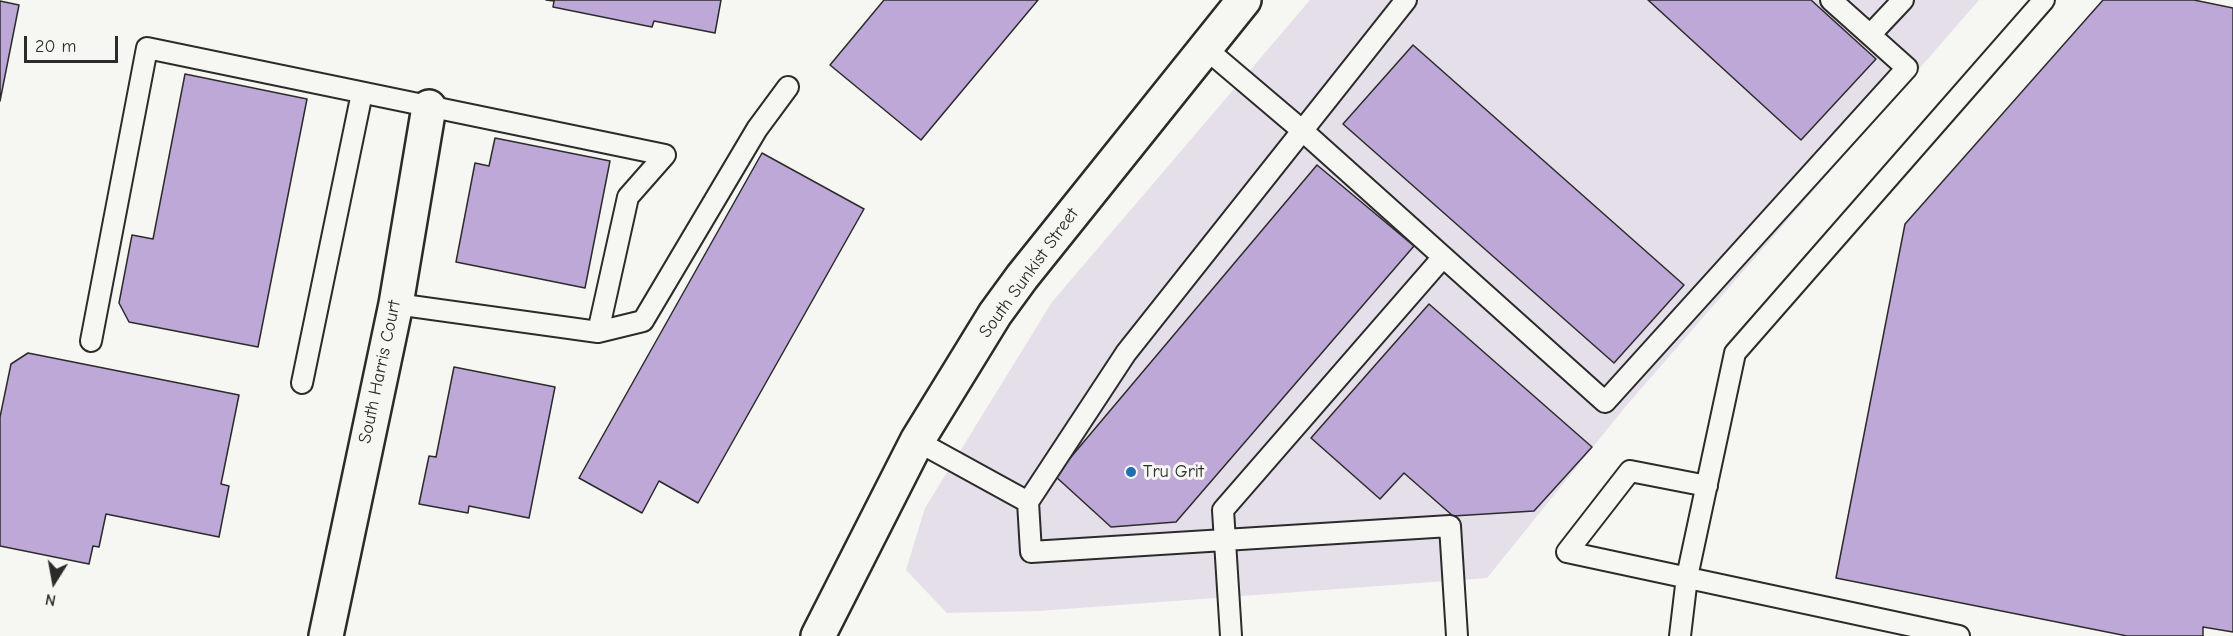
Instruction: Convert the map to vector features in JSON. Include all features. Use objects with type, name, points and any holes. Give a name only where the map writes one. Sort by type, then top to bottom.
[{"type":"street","name":"South Sunkist Street","points":[[818,636],[917,441],[1007,297],[1245,0]]},
{"type":"street","name":"South Harris Court","points":[[326,636],[396,304],[429,107]]},
{"type":"lane","points":[[1406,0],[1304,132],[1126,353],[1028,502],[1031,552],[1450,526],[1457,636]]},
{"type":"lane","points":[[1205,48],[1304,132],[1605,402],[1906,68],[1831,0]]},
{"type":"lane","points":[[1870,34],[1902,0]]},
{"type":"lane","points":[[1680,636],[1687,577],[1735,352],[2044,0]]},
{"type":"lane","points":[[91,341],[147,48],[665,155],[628,197],[598,332]]},
{"type":"lane","points":[[396,304],[598,332],[643,321],[757,129],[788,87]]},
{"type":"lane","points":[[302,383],[362,93]]},
{"type":"lane","points":[[1231,636],[1223,510],[1443,257]]},
{"type":"lane","points":[[917,441],[1028,502]]},
{"type":"lane","points":[[1707,486],[1630,471],[1567,552],[1959,636]]},
{"type":"shaded area","points":[[1310,0],[1979,0],[1626,406],[1487,578],[1038,611],[947,613],[906,570],[925,508],[1052,302]]},
{"type":"building","points":[[546,0],[721,0],[715,33],[654,21],[652,27],[553,7],[554,1]]},
{"type":"building","points":[[884,0],[1038,0],[921,140],[830,65]]},
{"type":"building","points":[[1648,0],[1811,0],[1876,59],[1801,140]]},
{"type":"building","points":[[2103,0],[2194,0],[2233,8],[2233,632],[2203,627],[2203,636],[2127,636],[1836,578],[1905,224]]},
{"type":"building","points":[[0,1],[19,5],[0,101]]},
{"type":"building","points":[[1413,45],[1684,285],[1614,363],[1343,124]]},
{"type":"building","points":[[185,74],[307,99],[258,347],[129,322],[119,303],[132,235],[153,239]]},
{"type":"building","points":[[495,138],[610,161],[585,288],[456,262],[475,163],[489,166]]},
{"type":"building","points":[[762,153],[864,209],[698,503],[659,481],[642,513],[579,478]]},
{"type":"building","points":[[1317,165],[1414,246],[1176,522],[1111,527],[1055,476]]},
{"type":"building","points":[[1429,304],[1592,447],[1534,511],[1453,516],[1404,473],[1380,499],[1311,438]]},
{"type":"building","points":[[28,353],[239,395],[221,484],[229,486],[219,537],[106,514],[99,547],[93,546],[89,564],[0,546],[0,417],[11,364]]},
{"type":"building","points":[[454,367],[555,387],[529,518],[469,506],[468,513],[419,504],[429,456],[436,457]]},
{"type":"place","name":"Tru Grit","points":[[1131,472]]}]
